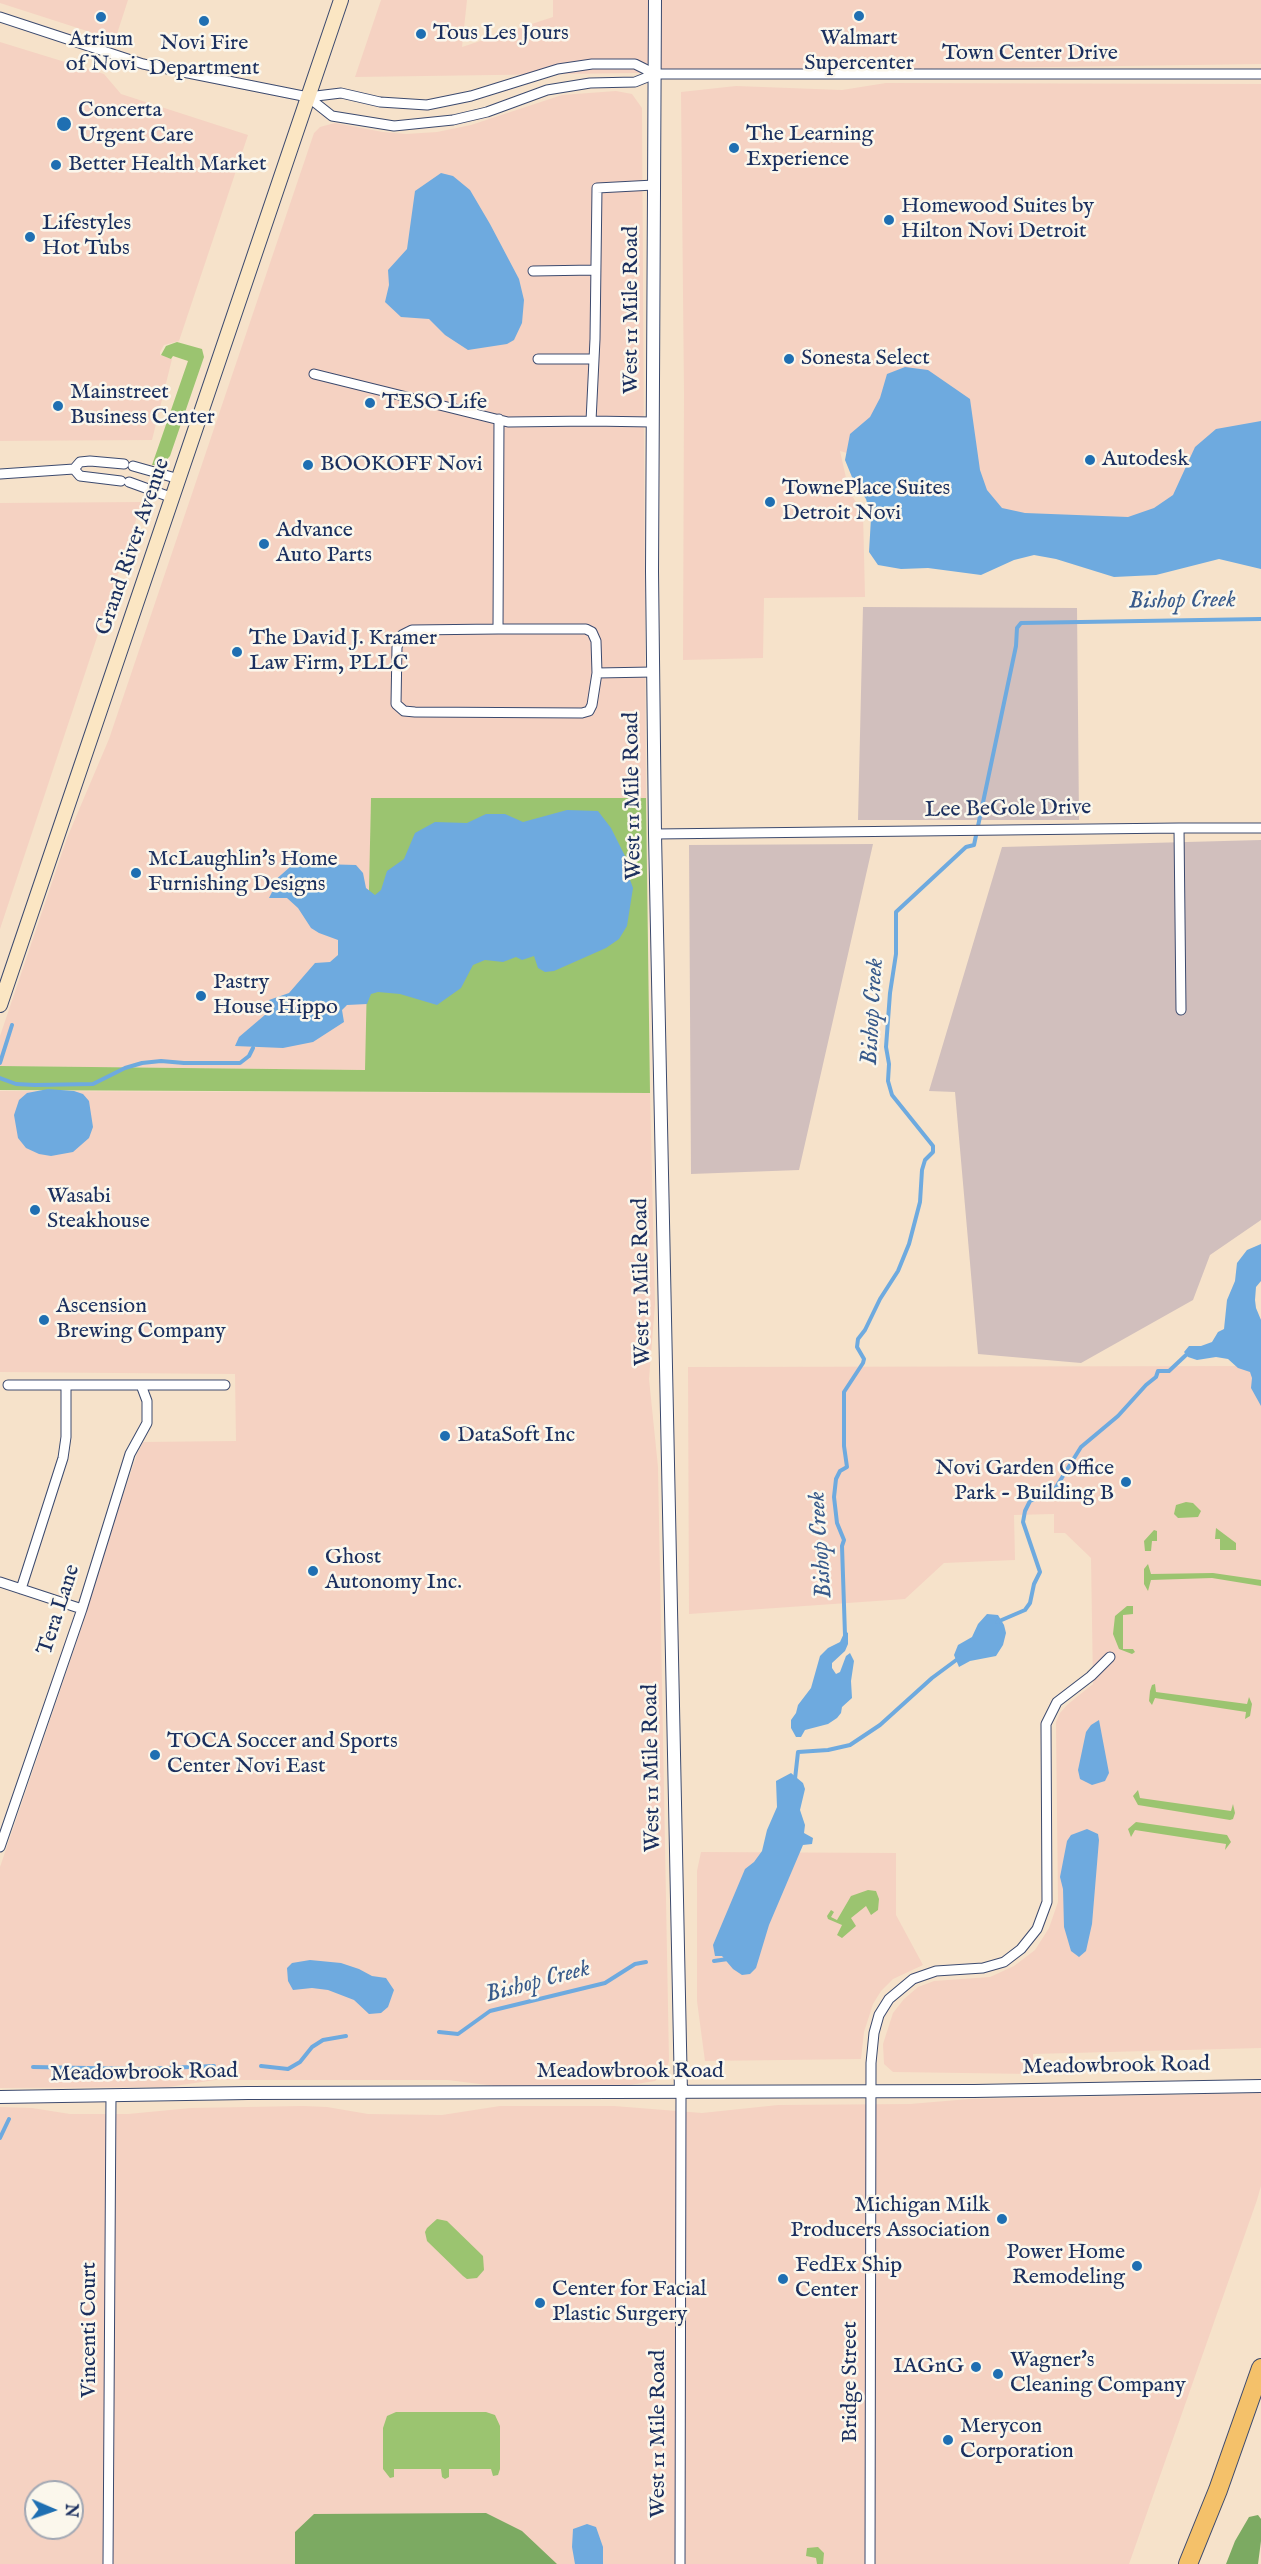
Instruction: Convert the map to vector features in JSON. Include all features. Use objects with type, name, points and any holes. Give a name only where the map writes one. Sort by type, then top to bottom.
[{"type":"highway","points":[[1188,2564],[1218,2490],[1261,2368]]},
{"type":"main road","name":"Grand River Avenue","points":[[0,1005],[341,0]]},
{"type":"street","name":"West 11 Mile Road","points":[[655,0],[653,672],[681,2093],[680,2564]]},
{"type":"street","points":[[0,17],[143,64],[308,97]]},
{"type":"street","name":"Town Center Drive","points":[[308,97],[341,93],[380,102],[427,105],[471,96],[558,69],[592,64],[635,64],[655,74]]},
{"type":"street","name":"Town Center Drive","points":[[308,97],[333,116],[394,126],[453,120],[487,112],[547,90],[590,83],[635,82],[655,74],[1261,74]]},
{"type":"street","points":[[591,421],[597,188],[654,186]]},
{"type":"street","points":[[533,271],[595,270]]},
{"type":"street","points":[[538,359],[594,359]]},
{"type":"street","points":[[314,374],[508,422],[652,422]]},
{"type":"street","points":[[498,629],[499,419]]},
{"type":"street","points":[[0,474],[74,469],[80,462],[90,461],[129,465],[179,479]]},
{"type":"street","points":[[74,469],[80,476],[125,481],[173,498]]},
{"type":"street","points":[[498,629],[586,629],[592,632],[596,641],[597,673],[589,711],[582,713],[415,712],[404,711],[396,704],[397,647],[402,635],[412,630],[498,629]]},
{"type":"street","points":[[597,673],[653,672]]},
{"type":"street","points":[[1179,828],[1181,1010]]},
{"type":"street","name":"Lee BeGole Drive","points":[[655,834],[1261,828]]},
{"type":"street","points":[[8,1385],[225,1385]]},
{"type":"street","points":[[21,1589],[63,1458],[66,1437],[66,1385]]},
{"type":"street","name":"Tera Lane","points":[[0,1847],[82,1610],[130,1454],[147,1423],[147,1401],[141,1385]]},
{"type":"street","points":[[0,1582],[82,1610]]},
{"type":"street","name":"Bridge Street","points":[[870,2564],[871,2092],[874,2033],[879,2014],[900,1988],[924,1974],[983,1968],[1004,1962],[1021,1949],[1037,1929],[1047,1902],[1046,1724],[1057,1702],[1091,1676],[1110,1657]]},
{"type":"street","name":"Meadowbrook Road","points":[[0,2097],[260,2093],[871,2092],[1261,2086]]},
{"type":"street","name":"Vincenti Court","points":[[108,2564],[111,2096]]},
{"type":"shaded area","points":[[0,0],[128,0],[115,40],[0,3]]},
{"type":"shaded area","points":[[381,0],[467,0],[462,47],[553,17],[553,0],[1261,0],[1261,64],[355,77]]},
{"type":"shaded area","points":[[0,42],[104,74],[121,94],[248,135],[179,341],[164,345],[160,352],[160,355],[172,359],[152,440],[0,441]]},
{"type":"shaded area","points":[[886,83],[1261,84],[1261,470],[1123,552],[972,531],[900,468],[840,451],[849,491],[863,513],[865,597],[764,598],[763,658],[683,660],[684,394],[681,92],[736,86],[842,90]]},
{"type":"shaded area","points":[[616,91],[632,94],[642,108],[646,798],[371,798],[366,1070],[0,1066],[0,1036],[67,838],[109,739],[314,133],[320,127],[335,123],[383,132],[406,134],[437,132],[471,125],[562,95]]},
{"type":"shaded area","points":[[142,502],[0,929],[0,503]]},
{"type":"shaded area","points":[[863,607],[1077,608],[1079,820],[858,820]]},
{"type":"shaded area","points":[[1261,840],[1261,1220],[1210,1255],[1193,1300],[1081,1363],[978,1354],[955,1092],[929,1091],[1002,847]]},
{"type":"shaded area","points":[[873,844],[799,1170],[691,1174],[689,845]]},
{"type":"shaded area","points":[[0,1091],[650,1093],[655,1304],[649,1379],[658,1467],[669,2061],[667,2069],[655,2081],[617,2087],[503,2087],[448,2080],[215,2080],[168,2087],[0,2088],[0,1867],[83,1623],[137,1454],[143,1442],[236,1441],[235,1374],[0,1372]]},
{"type":"shaded area","points":[[1261,1366],[1261,2048],[1033,2054],[1033,2074],[893,2072],[884,2064],[883,2044],[893,2013],[904,1999],[918,1987],[934,1981],[990,1977],[1014,1966],[1035,1950],[1049,1928],[1058,1902],[1056,1722],[1067,1705],[1093,1684],[1091,1558],[1065,1533],[1054,1533],[1054,1514],[1014,1515],[1015,1560],[944,1563],[905,1599],[689,1614],[688,1367]]},
{"type":"shaded area","points":[[701,1852],[896,1853],[896,1915],[923,1965],[893,1979],[881,1991],[873,2004],[864,2032],[861,2059],[705,2061],[697,2001],[697,1871]]},
{"type":"shaded area","points":[[1261,2093],[1261,2186],[1129,2564],[0,2564],[0,2107],[32,2108],[70,2114],[128,2114],[191,2108],[303,2106],[327,2107],[368,2114],[442,2115],[500,2106],[614,2106],[702,2113],[778,2105],[910,2104],[969,2099]]},
{"type":"green space","points":[[177,342],[202,349],[204,357],[170,456],[162,465],[152,465],[188,361],[161,355],[166,346]]},
{"type":"green space","points":[[371,798],[646,798],[650,1093],[0,1090],[0,1066],[365,1070]]},
{"type":"green space","points":[[1186,1502],[1193,1503],[1201,1511],[1198,1517],[1178,1518],[1174,1514],[1176,1505]]},
{"type":"green space","points":[[1216,1528],[1236,1543],[1236,1550],[1220,1550],[1220,1539],[1215,1539]]},
{"type":"green space","points":[[1154,1530],[1157,1531],[1157,1541],[1152,1541],[1151,1551],[1145,1551],[1144,1541]]},
{"type":"green space","points":[[1148,1564],[1151,1574],[1213,1573],[1261,1580],[1261,1586],[1212,1578],[1151,1580],[1148,1591],[1144,1584],[1144,1569]]},
{"type":"green space","points":[[1127,1606],[1133,1606],[1133,1614],[1123,1615],[1123,1649],[1133,1649],[1135,1652],[1132,1654],[1119,1649],[1113,1634],[1115,1616]]},
{"type":"green space","points":[[1155,1684],[1156,1692],[1247,1704],[1249,1697],[1252,1704],[1250,1716],[1245,1719],[1246,1712],[1155,1698],[1152,1705],[1149,1701],[1150,1691],[1152,1685]]},
{"type":"green space","points":[[1138,1790],[1140,1798],[1231,1811],[1233,1804],[1235,1813],[1233,1819],[1230,1820],[1138,1805],[1133,1796]]},
{"type":"green space","points":[[1136,1822],[1227,1835],[1231,1842],[1225,1850],[1226,1844],[1135,1830],[1131,1837],[1128,1829]]},
{"type":"green space","points":[[868,1890],[876,1891],[879,1899],[878,1910],[871,1915],[866,1906],[851,1918],[856,1926],[842,1938],[837,1935],[842,1925],[828,1919],[827,1916],[831,1910],[834,1912],[831,1917],[837,1920],[851,1896]]},
{"type":"green space","points":[[437,2219],[447,2221],[483,2256],[484,2270],[477,2278],[467,2279],[427,2241],[425,2232]]},
{"type":"green space","points":[[396,2412],[486,2412],[495,2415],[500,2426],[498,2475],[493,2476],[491,2469],[449,2469],[449,2477],[445,2479],[442,2477],[441,2469],[394,2469],[394,2477],[390,2478],[383,2469],[383,2428],[387,2416]]},
{"type":"green space","points":[[486,2513],[522,2531],[557,2564],[295,2564],[295,2532],[314,2514]]},
{"type":"green space","points":[[1258,2515],[1261,2519],[1261,2541],[1258,2564],[1226,2564],[1235,2541],[1249,2517]]},
{"type":"green space","points":[[818,2547],[824,2553],[823,2564],[817,2564],[816,2558],[806,2556],[807,2548]]},
{"type":"water","points":[[441,173],[453,176],[470,190],[519,279],[524,300],[522,323],[514,340],[507,344],[468,350],[445,335],[429,319],[401,317],[385,302],[389,285],[388,270],[407,249],[415,191]]},
{"type":"water","points":[[905,367],[928,370],[970,399],[980,470],[987,490],[1002,508],[1025,513],[1128,517],[1154,508],[1173,495],[1195,447],[1216,429],[1261,421],[1261,569],[1219,559],[1156,575],[1114,577],[1056,559],[1034,555],[1014,560],[981,575],[928,568],[901,569],[878,565],[869,552],[871,518],[866,499],[854,482],[845,460],[850,434],[870,417],[880,398],[887,374]]},
{"type":"water","points":[[567,810],[598,811],[611,828],[629,864],[629,877],[633,888],[627,926],[619,939],[606,948],[554,971],[545,972],[538,968],[534,956],[522,960],[516,957],[503,962],[485,960],[473,965],[461,988],[437,1005],[400,994],[378,992],[371,994],[367,1004],[347,1005],[342,1010],[344,1022],[313,1042],[283,1048],[235,1046],[239,1037],[266,1014],[269,1000],[289,993],[315,963],[330,962],[338,955],[338,940],[311,928],[298,908],[287,898],[269,898],[273,890],[273,882],[290,867],[294,853],[307,853],[319,864],[356,865],[363,873],[366,888],[375,895],[381,890],[387,871],[404,859],[415,833],[435,822],[467,823],[486,814],[505,814],[523,822]]},
{"type":"water","points":[[48,1089],[74,1091],[83,1094],[89,1101],[93,1127],[89,1138],[73,1152],[51,1156],[39,1154],[26,1148],[18,1138],[14,1115],[19,1100],[27,1093]]},
{"type":"water","points":[[1261,1244],[1261,1281],[1256,1287],[1255,1300],[1261,1320],[1261,1406],[1251,1388],[1250,1372],[1238,1368],[1228,1359],[1216,1357],[1197,1360],[1188,1357],[1184,1352],[1189,1346],[1201,1346],[1212,1342],[1218,1332],[1224,1329],[1227,1300],[1235,1281],[1237,1263],[1247,1250]]},
{"type":"water","points":[[987,1614],[998,1615],[1004,1625],[1006,1633],[1003,1645],[996,1656],[970,1661],[959,1667],[954,1655],[958,1645],[972,1637],[978,1624]]},
{"type":"water","points":[[845,1631],[848,1633],[848,1644],[845,1651],[832,1663],[832,1668],[836,1674],[840,1672],[846,1656],[850,1653],[854,1661],[851,1681],[852,1698],[842,1707],[837,1718],[828,1724],[805,1730],[801,1737],[796,1737],[791,1728],[791,1720],[798,1705],[811,1688],[820,1656],[828,1648],[840,1642]]},
{"type":"water","points":[[1099,1720],[1109,1773],[1105,1781],[1092,1785],[1080,1779],[1078,1770],[1086,1732]]},
{"type":"water","points":[[791,1773],[803,1783],[805,1789],[800,1810],[805,1825],[804,1833],[813,1838],[812,1844],[803,1845],[769,1925],[756,1968],[750,1974],[742,1975],[733,1969],[722,1956],[715,1956],[713,1945],[745,1869],[762,1851],[767,1830],[777,1807],[776,1781]]},
{"type":"water","points":[[1087,1829],[1098,1834],[1099,1840],[1092,1924],[1086,1951],[1079,1957],[1071,1951],[1064,1927],[1063,1889],[1060,1877],[1067,1841],[1071,1835]]},
{"type":"water","points":[[310,1960],[341,1963],[372,1976],[386,1978],[394,1990],[388,2007],[381,2013],[369,2014],[354,2000],[328,1990],[312,1988],[293,1990],[288,1981],[287,1968],[292,1963]]},
{"type":"water","points":[[587,2524],[596,2527],[603,2547],[603,2564],[575,2564],[572,2547],[573,2529]]},
{"type":"waterway","name":"Bishop Creek","points":[[845,1635],[842,1546],[844,1540],[837,1523],[834,1497],[836,1479],[840,1471],[847,1467],[844,1446],[844,1392],[863,1363],[864,1359],[857,1347],[858,1339],[898,1271],[909,1244],[920,1202],[922,1170],[925,1160],[933,1152],[933,1146],[892,1095],[888,1081],[889,1064],[886,1047],[896,954],[896,912],[966,847],[974,845],[1016,646],[1017,628],[1021,623],[1261,619]]},
{"type":"waterway","points":[[0,1063],[12,1025]]},
{"type":"waterway","points":[[0,1078],[16,1084],[93,1084],[125,1068],[142,1063],[161,1061],[240,1063],[249,1056],[253,1048]]},
{"type":"waterway","points":[[997,1622],[1025,1610],[1030,1603],[1034,1584],[1040,1572],[1023,1522],[1030,1501],[1053,1492],[1081,1447],[1118,1416],[1156,1377],[1158,1371],[1169,1371],[1186,1355]]},
{"type":"waterway","points":[[795,1779],[798,1752],[828,1750],[850,1745],[880,1725],[932,1678],[959,1658]]},
{"type":"waterway","name":"Bishop Creek","points":[[714,1961],[728,1959]]},
{"type":"waterway","name":"Bishop Creek","points":[[439,2032],[458,2034],[490,2011],[605,1983],[635,1964],[646,1962]]},
{"type":"waterway","name":"Bishop Creek","points":[[261,2066],[288,2069],[300,2062],[312,2047],[323,2040],[346,2036]]},
{"type":"waterway","name":"Bishop Creek","points":[[33,2067],[142,2069],[214,2066]]},
{"type":"waterway","name":"Bishop Creek","points":[[0,2138],[9,2119]]},
{"type":"place","name":"Walmart Supercenter","points":[[859,16]]},
{"type":"place","name":"Atrium of Novi","points":[[101,17]]},
{"type":"place","name":"Novi Fire Department","points":[[204,21]]},
{"type":"place","name":"Tous Les Jours","points":[[421,34]]},
{"type":"place","name":"Concerta Urgent Care","points":[[64,124]]},
{"type":"place","name":"The Learning Experience","points":[[734,148]]},
{"type":"place","name":"Better Health Market","points":[[56,165]]},
{"type":"place","name":"Homewood Suites by Hilton Novi Detroit","points":[[889,220]]},
{"type":"place","name":"Lifestyles Hot Tubs","points":[[30,237]]},
{"type":"place","name":"Sonesta Select","points":[[789,359]]},
{"type":"place","name":"TESO Life","points":[[370,403]]},
{"type":"place","name":"Mainstreet Business Center","points":[[58,406]]},
{"type":"place","name":"Autodesk","points":[[1090,460]]},
{"type":"place","name":"BOOKOFF Novi","points":[[308,465]]},
{"type":"place","name":"TownePlace Suites Detroit Novi","points":[[770,502]]},
{"type":"place","name":"Advance Auto Parts","points":[[264,544]]},
{"type":"place","name":"The David J. Kramer Law Firm, PLLC","points":[[237,652]]},
{"type":"place","name":"McLaughlin's Home Furnishing Designs","points":[[136,873]]},
{"type":"place","name":"Pastry House Hippo","points":[[201,996]]},
{"type":"place","name":"Wasabi Steakhouse","points":[[35,1210]]},
{"type":"place","name":"Ascension Brewing Company","points":[[44,1320]]},
{"type":"place","name":"DataSoft Inc","points":[[445,1436]]},
{"type":"place","name":"Novi Garden Office Park - Building B","points":[[1126,1482]]},
{"type":"place","name":"Ghost Autonomy Inc.","points":[[313,1571]]},
{"type":"place","name":"TOCA Soccer and Sports Center Novi East","points":[[155,1755]]},
{"type":"place","name":"Michigan Milk Producers Association","points":[[1002,2219]]},
{"type":"place","name":"Power Home Remodeling","points":[[1137,2266]]},
{"type":"place","name":"FedEx Ship Center","points":[[783,2279]]},
{"type":"place","name":"Center for Facial Plastic Surgery","points":[[540,2303]]},
{"type":"place","name":"IAGnG","points":[[976,2367]]},
{"type":"place","name":"Wagner's Cleaning Company","points":[[998,2374]]},
{"type":"place","name":"Merycon Corporation","points":[[948,2440]]}]
